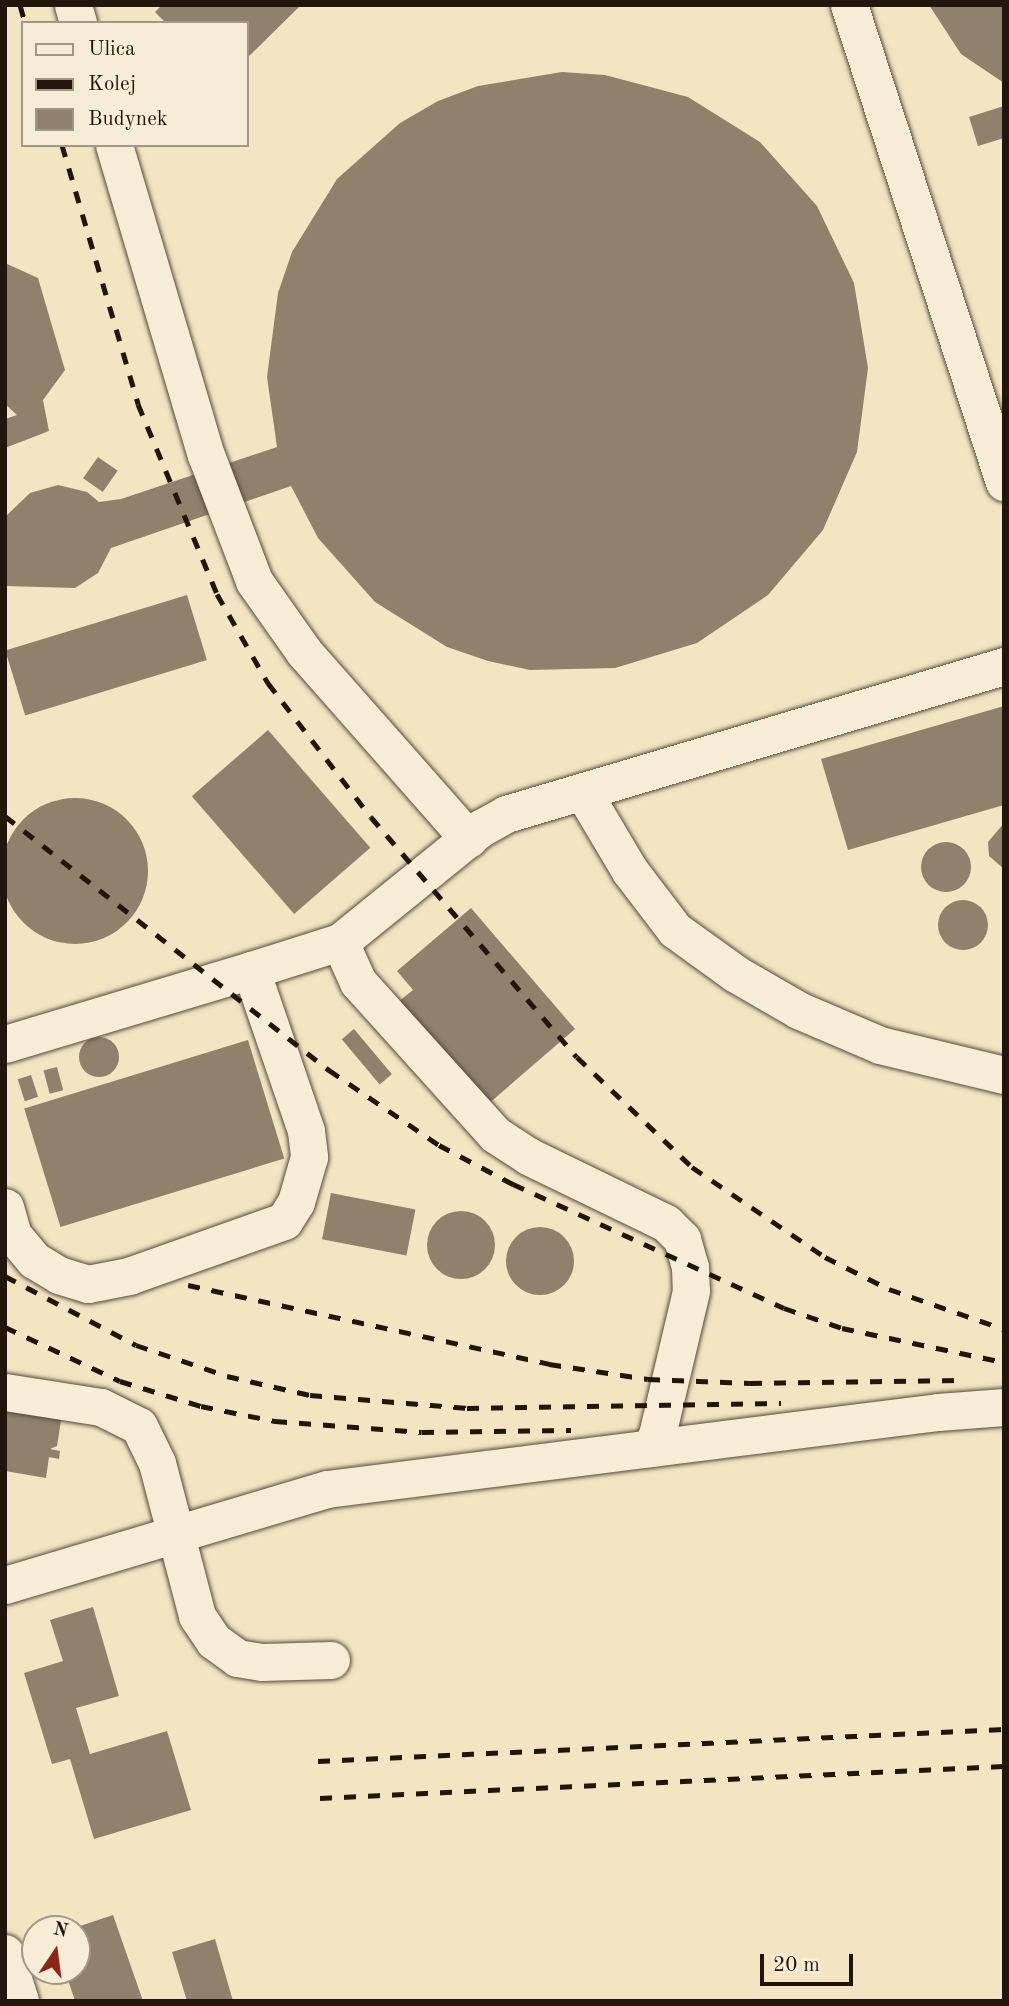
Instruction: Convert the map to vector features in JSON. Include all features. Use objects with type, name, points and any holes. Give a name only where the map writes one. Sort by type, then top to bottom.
[{"type":"lane","points":[[849,5],[1004,482]]},
{"type":"lane","points":[[115,147],[206,455],[254,581],[304,652],[469,839]]},
{"type":"lane","points":[[5,1044],[340,942],[469,839],[506,814],[1004,666]]},
{"type":"lane","points":[[583,792],[630,871],[675,930],[736,974],[798,1010],[880,1045],[1004,1075]]},
{"type":"lane","points":[[340,942],[358,982],[496,1135],[528,1156],[666,1223],[682,1239],[691,1267],[691,1291],[660,1427],[650,1448]]},
{"type":"lane","points":[[5,1207],[13,1235],[34,1260],[59,1275],[88,1284],[130,1276],[284,1221],[296,1202],[309,1157],[306,1130],[251,970]]},
{"type":"lane","points":[[5,1392],[100,1407],[139,1426],[157,1463],[197,1616],[214,1642],[237,1658],[262,1662],[331,1660]]},
{"type":"lane","points":[[5,1585],[327,1489],[1004,1407]]},
{"type":"lane","points":[[5,1953],[20,2001]]},
{"type":"building","points":[[162,5],[301,5],[248,57],[248,21],[164,21],[155,12]]},
{"type":"building","points":[[929,5],[1004,5],[1004,83],[961,54]]},
{"type":"building","points":[[562,72],[605,75],[688,97],[760,142],[817,206],[854,283],[868,368],[857,452],[823,530],[768,595],[697,643],[615,668],[530,670],[488,661],[447,647],[375,602],[318,538],[291,486],[111,548],[98,573],[75,588],[5,586],[5,517],[30,493],[58,485],[87,492],[99,502],[121,499],[277,447],[267,377],[278,293],[292,252],[337,179],[400,123],[438,101],[478,86]]},
{"type":"building","points":[[1004,106],[1004,138],[978,146],[969,117]]},
{"type":"building","points":[[5,263],[38,278],[65,370],[43,400],[49,431],[5,448],[5,419],[17,415],[5,404]]},
{"type":"building","points":[[98,457],[118,471],[103,492],[83,478]]},
{"type":"building","points":[[187,595],[207,660],[25,716],[5,651]]},
{"type":"building","points":[[1004,706],[1004,805],[848,850],[821,759]]},
{"type":"building","points":[[268,730],[370,848],[294,914],[192,796]]},
{"type":"building","points":[[75,798],[103,803],[127,819],[143,843],[148,871],[143,899],[127,923],[103,939],[75,944],[47,939],[23,923],[7,899],[2,871],[7,843],[23,819],[47,803]]},
{"type":"building","points":[[1004,823],[1004,869],[989,856],[988,842]]},
{"type":"building","points":[[946,842],[964,849],[971,867],[964,885],[946,892],[928,885],[921,867],[928,849]]},
{"type":"building","points":[[963,900],[981,907],[988,925],[981,943],[963,950],[945,943],[938,925],[945,907]]},
{"type":"building","points":[[471,908],[575,1029],[487,1105],[398,1002],[413,990],[397,971]]},
{"type":"building","points":[[354,1029],[392,1074],[380,1084],[342,1039]]},
{"type":"building","points":[[99,1037],[113,1043],[119,1057],[113,1071],[99,1077],[85,1071],[79,1057],[85,1043]]},
{"type":"building","points":[[248,1040],[284,1159],[60,1227],[24,1108]]},
{"type":"building","points":[[57,1067],[63,1090],[50,1094],[43,1071]]},
{"type":"building","points":[[31,1075],[38,1097],[25,1101],[18,1079]]},
{"type":"building","points":[[331,1193],[415,1209],[406,1256],[322,1239]]},
{"type":"building","points":[[461,1211],[474,1214],[485,1221],[492,1232],[495,1245],[492,1258],[485,1269],[474,1276],[461,1279],[448,1276],[437,1269],[430,1258],[427,1245],[430,1232],[437,1221],[448,1214]]},
{"type":"building","points":[[540,1227],[553,1230],[564,1237],[571,1248],[574,1261],[571,1274],[564,1285],[553,1292],[540,1295],[527,1292],[516,1285],[509,1274],[506,1261],[509,1248],[516,1237],[527,1230]]},
{"type":"building","points":[[5,1379],[66,1389],[57,1446],[50,1449],[60,1451],[59,1459],[49,1457],[46,1478],[5,1471]]},
{"type":"building","points":[[93,1607],[119,1696],[76,1708],[90,1754],[167,1731],[191,1810],[94,1839],[70,1759],[52,1764],[24,1673],[63,1661],[50,1620]]},
{"type":"building","points":[[113,1915],[143,2001],[75,2001],[70,1985],[91,1985],[91,1922]]},
{"type":"building","points":[[215,1939],[233,2001],[187,2001],[172,1952]]},
{"type":"railway","points":[[20,5],[24,21]]},
{"type":"railway","points":[[63,147],[138,404],[217,594],[268,683],[371,817],[577,1057],[692,1167],[825,1257],[889,1289],[1004,1329]]},
{"type":"railway","points":[[5,816],[329,1070],[439,1145],[513,1184],[784,1308],[842,1328],[1004,1362]]},
{"type":"railway","points":[[5,1276],[136,1345],[227,1376],[310,1395],[467,1408],[781,1403]]},
{"type":"railway","points":[[188,1285],[549,1364],[648,1379],[750,1383],[962,1380]]},
{"type":"railway","points":[[5,1327],[120,1381],[201,1406],[275,1421],[422,1432],[571,1430]]},
{"type":"railway","points":[[318,1761],[1004,1729]]},
{"type":"railway","points":[[320,1798],[1004,1766]]}]
